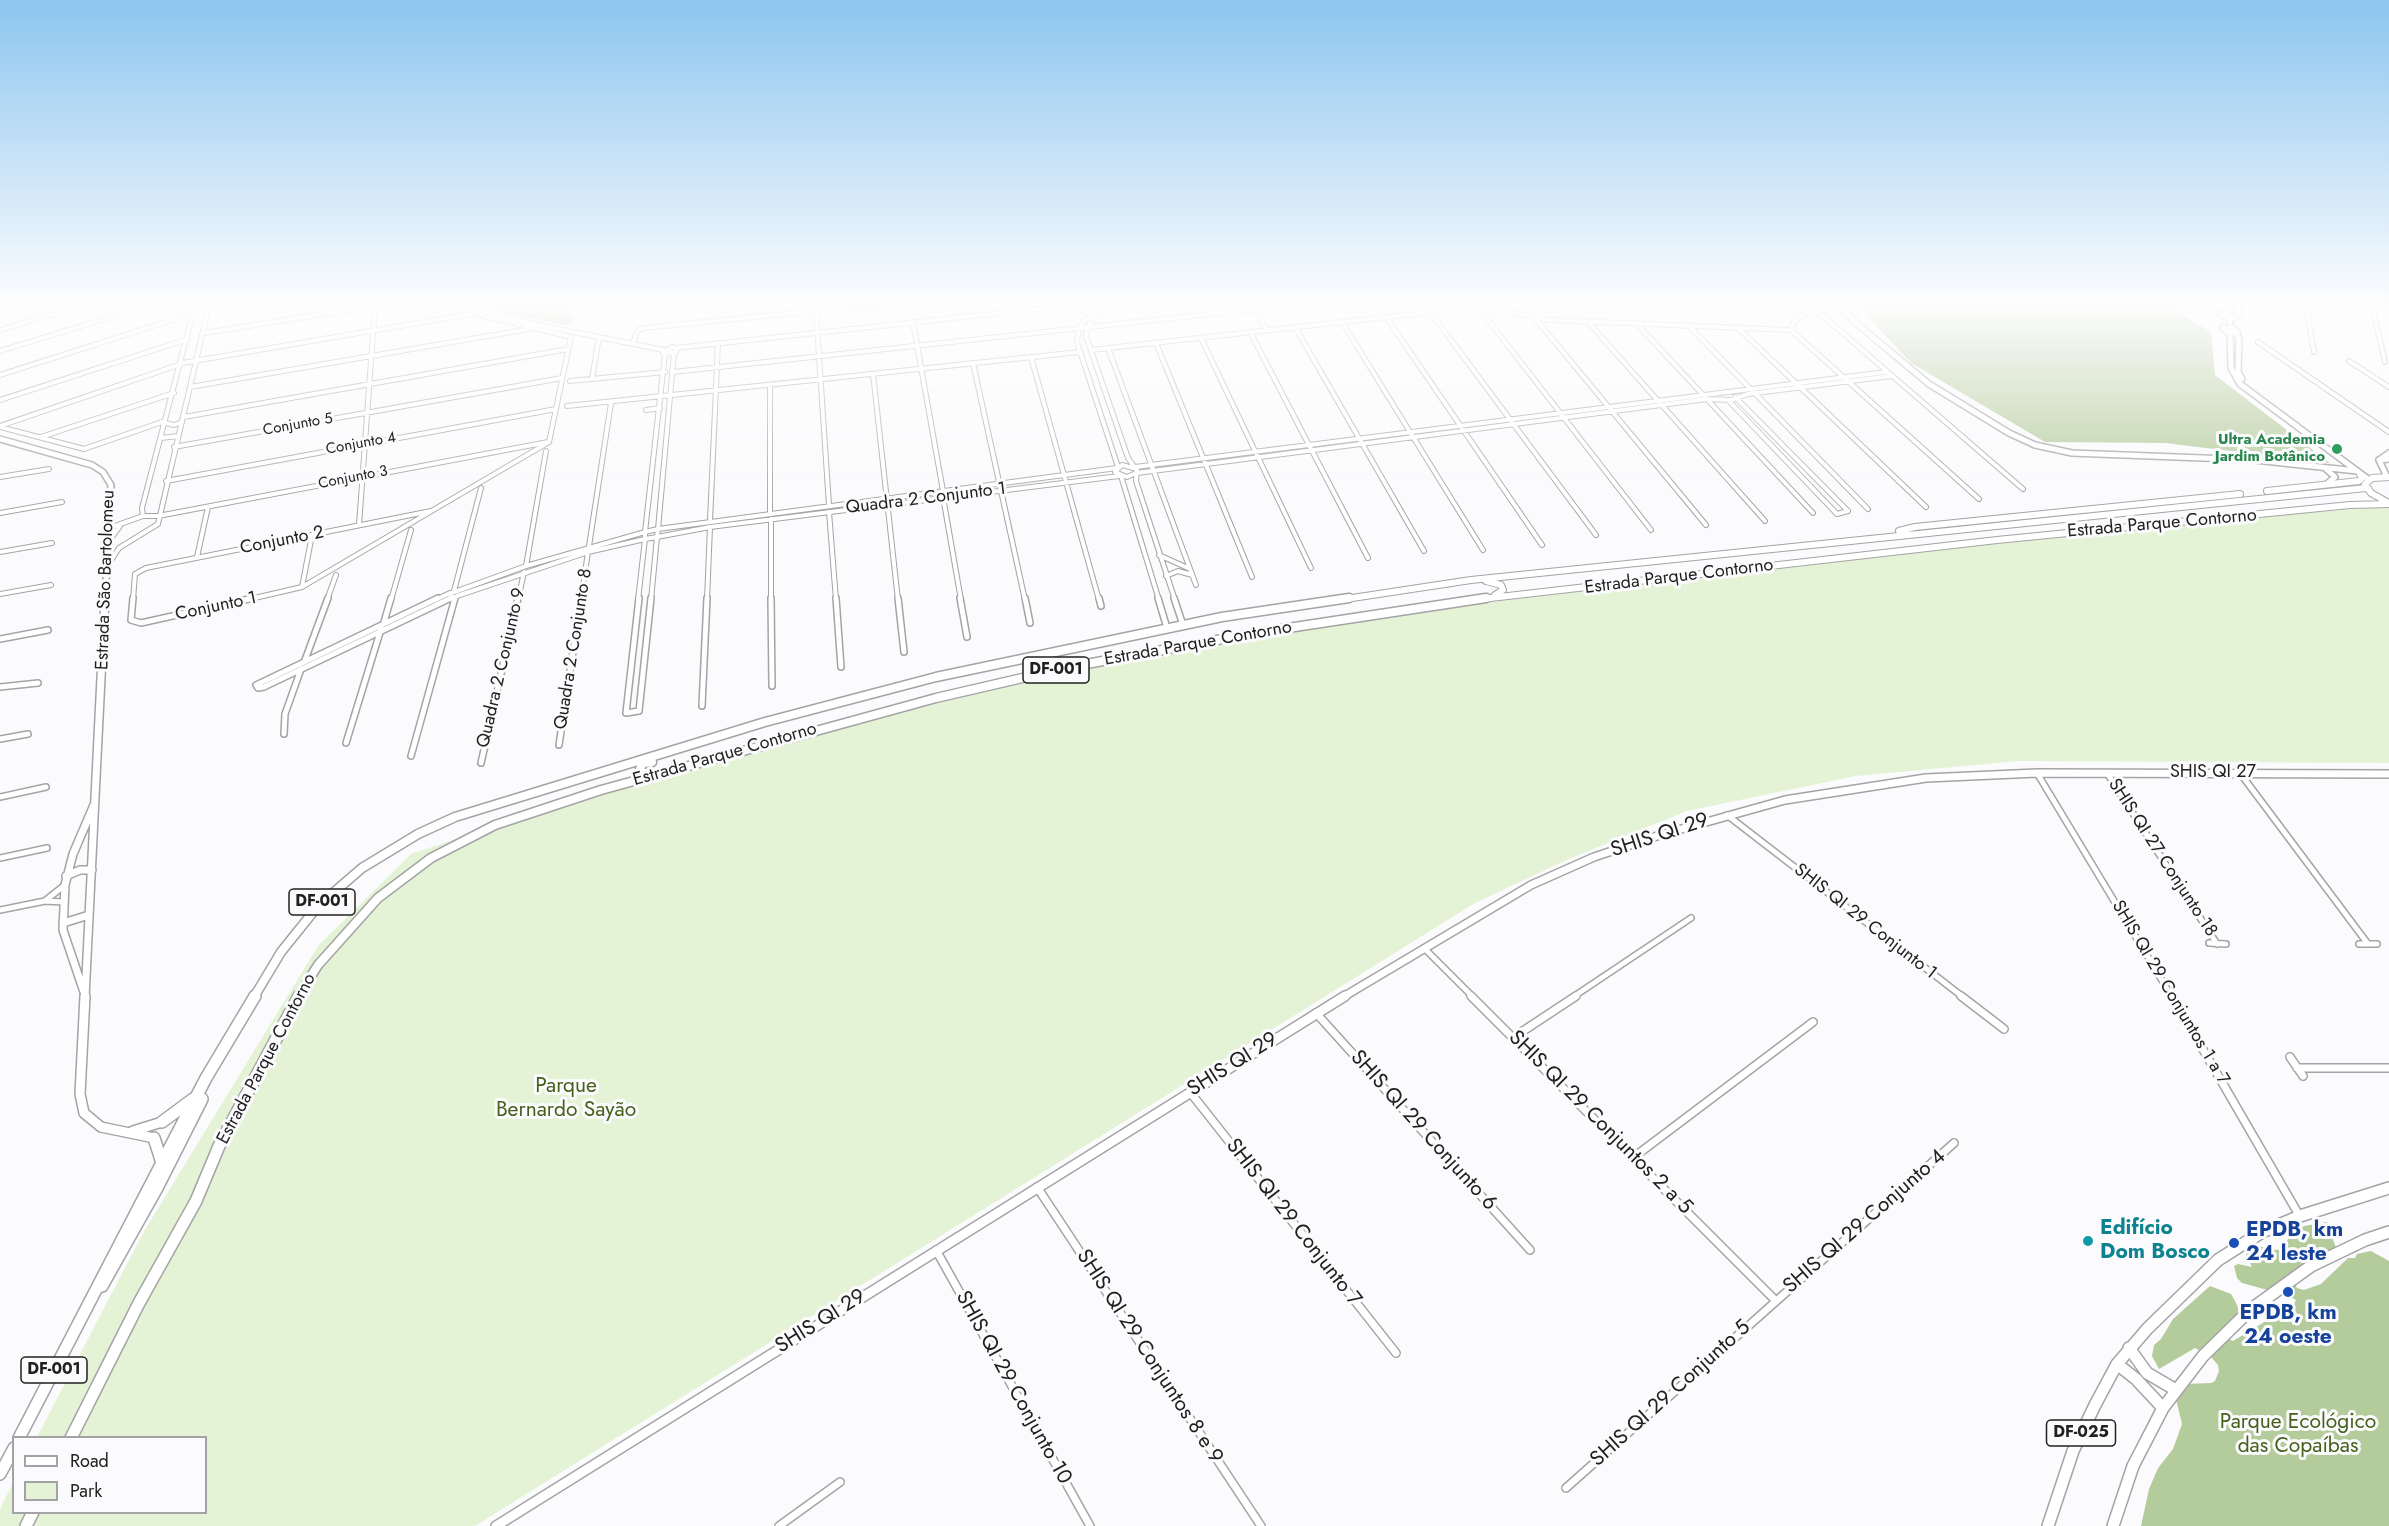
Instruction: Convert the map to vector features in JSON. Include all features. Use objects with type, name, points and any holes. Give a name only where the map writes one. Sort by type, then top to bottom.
[{"type":"main road","points":[[1884,536],[1915,527],[2359,481],[2362,478],[2359,473]]},
{"type":"main road","points":[[2366,488],[2368,479],[2388,477]]},
{"type":"main road","name":"Estrada Parque Contorno","points":[[20,1436],[200,1092],[287,943],[318,906],[355,874],[388,851],[455,817],[765,722],[936,677],[1167,628],[1316,602],[1471,580],[2366,488]]},
{"type":"main road","name":"DF-001","points":[[2366,488],[2389,503]]},
{"type":"main road","points":[[2231,501],[2268,491]]},
{"type":"main road","name":"Estrada Parque Contorno","points":[[72,1436],[139,1303],[196,1201],[219,1146],[292,1005],[318,965],[343,934],[378,898],[431,858],[495,825],[666,771],[936,698],[1070,667],[1255,633],[1486,598],[1986,541],[2389,503]]},
{"type":"main road","points":[[2128,528],[2119,525],[2114,519],[2137,511]]},
{"type":"main road","points":[[1471,580],[1501,585],[1503,588],[1501,592],[1486,598]]},
{"type":"main road","points":[[666,771],[640,773],[643,763],[659,760],[682,748]]},
{"type":"main road","points":[[549,787],[619,772],[619,781],[601,790]]},
{"type":"main road","name":"Estrada Parque Contorno","points":[[90,1303],[157,1188],[233,1032]]},
{"type":"main road","points":[[162,1122],[183,1109],[200,1092]]},
{"type":"main road","points":[[154,1138],[162,1163]]},
{"type":"main road","name":"DF-025","points":[[2048,1526],[2073,1451],[2117,1364],[2130,1348],[2218,1260],[2262,1232],[2300,1216],[2389,1188]]},
{"type":"main road","name":"DF-025","points":[[2113,1526],[2133,1466],[2163,1408],[2204,1356],[2250,1310],[2311,1266],[2365,1240],[2389,1232]]},
{"type":"main road","points":[[2130,1348],[2147,1373],[2176,1390]]},
{"type":"main road","points":[[2117,1364],[2136,1378],[2163,1408]]},
{"type":"main road","points":[[0,1474],[12,1452]]},
{"type":"street","points":[[0,400],[86,372]]},
{"type":"street","points":[[1,425],[157,372]]},
{"type":"street","points":[[109,541],[118,527],[144,516],[142,508],[179,372]]},
{"type":"street","points":[[107,567],[119,548],[156,526],[194,372]]},
{"type":"street","points":[[190,387],[277,372]]},
{"type":"street","points":[[359,525],[371,372]]},
{"type":"street","points":[[1,425],[88,448],[165,422],[174,424],[183,419],[433,372]]},
{"type":"street","points":[[549,442],[563,372]]},
{"type":"street","points":[[592,379],[593,372]]},
{"type":"street","points":[[570,381],[663,372]]},
{"type":"street","points":[[665,372],[626,713],[639,711],[673,372]]},
{"type":"street","points":[[702,706],[719,372]]},
{"type":"street","points":[[820,372],[841,667]]},
{"type":"street","points":[[567,406],[662,398],[888,372]]},
{"type":"street","points":[[925,372],[967,637]]},
{"type":"street","points":[[975,372],[1030,623]]},
{"type":"street","points":[[1035,372],[1101,606]]},
{"type":"street","points":[[1087,372],[1118,467],[1115,472],[1125,482],[1167,628]]},
{"type":"street","points":[[1098,372],[1128,459],[1135,470],[1136,481],[1166,578],[1183,625]]},
{"type":"street","points":[[1117,372],[1196,585]]},
{"type":"street","points":[[1168,372],[1252,577]]},
{"type":"street","points":[[1218,372],[1311,568]]},
{"type":"street","points":[[1271,372],[1368,558]]},
{"type":"street","points":[[1322,372],[1424,551]]},
{"type":"street","points":[[1373,372],[1483,550]]},
{"type":"street","points":[[1424,372],[1542,545]]},
{"type":"street","points":[[1476,372],[1596,535]]},
{"type":"street","points":[[1528,372],[1652,530]]},
{"type":"street","points":[[1579,372],[1706,525]]},
{"type":"street","points":[[1631,372],[1765,521]]},
{"type":"street","points":[[1682,372],[1813,513]]},
{"type":"street","points":[[1734,372],[1868,508]]},
{"type":"street","points":[[1785,372],[1926,507]]},
{"type":"street","points":[[1836,372],[1979,500]]},
{"type":"street","points":[[1362,441],[1415,437],[1560,413],[1884,372]]},
{"type":"street","points":[[1886,372],[2023,489]]},
{"type":"street","points":[[1915,372],[1929,384],[2009,433],[2035,445],[2072,453],[2204,457],[2324,467],[2359,473]]},
{"type":"street","points":[[2232,372],[2244,388],[2368,479]]},
{"type":"street","points":[[2302,372],[2389,432]]},
{"type":"street","points":[[2366,372],[2389,387]]},
{"type":"street","points":[[873,374],[904,652]]},
{"type":"street","points":[[999,487],[1118,467],[1135,470],[1362,441],[1461,425],[1564,418],[1707,399],[1737,399],[1756,393],[1891,376]]},
{"type":"street","name":"Conjunto 5","points":[[174,447],[562,378]]},
{"type":"street","points":[[770,385],[770,513]]},
{"type":"street","points":[[1725,392],[1737,399],[1848,511],[1837,514],[1728,400],[1725,392]]},
{"type":"street","points":[[41,437],[174,393]]},
{"type":"street","name":"Quadra 2 Conjunto 8","points":[[559,745],[611,403]]},
{"type":"street","points":[[646,410],[660,408]]},
{"type":"street","name":"Conjunto 4","points":[[166,481],[556,409]]},
{"type":"street","points":[[161,438],[170,435],[178,436]]},
{"type":"street","name":"Estrada São Bartolomeu","points":[[0,440],[73,459],[103,472],[111,485],[80,1094],[84,1113],[101,1127],[154,1138]]},
{"type":"street","name":"Conjunto 3","points":[[109,528],[144,516],[158,516],[549,442]]},
{"type":"street","name":"Conjunto 1","points":[[131,620],[141,623],[302,587],[549,442]]},
{"type":"street","points":[[526,566],[546,451]]},
{"type":"street","points":[[2379,460],[2384,454],[2389,453]]},
{"type":"street","points":[[2379,460],[2389,459]]},
{"type":"street","points":[[2379,460],[2388,477]]},
{"type":"street","points":[[2324,467],[2335,477],[2328,483]]},
{"type":"street","points":[[0,477],[49,469]]},
{"type":"street","name":"Quadra 2 Conjunto 1","points":[[645,539],[710,524],[771,519],[829,508],[999,487],[1120,476],[1135,470]]},
{"type":"street","points":[[411,756],[481,488]]},
{"type":"street","points":[[0,513],[62,502]]},
{"type":"street","points":[[197,557],[207,507]]},
{"type":"street","points":[[645,539],[589,549],[454,594],[264,687],[256,685],[384,622],[454,594],[526,566],[645,532],[710,524],[770,513],[829,508]]},
{"type":"street","name":"Conjunto 2","points":[[131,620],[135,574],[146,568],[431,512]]},
{"type":"street","points":[[108,550],[148,528],[158,516]]},
{"type":"street","points":[[771,519],[772,686]]},
{"type":"street","points":[[384,622],[411,530]]},
{"type":"street","points":[[302,587],[312,535]]},
{"type":"street","points":[[0,552],[52,543]]},
{"type":"street","points":[[1159,555],[1190,569]]},
{"type":"street","points":[[1154,581],[1166,578],[1178,571],[1192,575]]},
{"type":"street","name":"Quadra 2 Conjunto 9","points":[[481,763],[524,572]]},
{"type":"street","points":[[284,734],[285,714],[336,575]]},
{"type":"street","points":[[0,594],[51,585]]},
{"type":"street","points":[[1158,594],[1171,592]]},
{"type":"street","points":[[346,743],[381,629]]},
{"type":"street","points":[[0,639],[48,630]]},
{"type":"street","points":[[0,687],[38,683]]},
{"type":"street","points":[[0,740],[28,734]]},
{"type":"street","name":"SHIS QI 27","points":[[2037,773],[2389,774]]},
{"type":"street","name":"SHIS QI 29","points":[[496,1526],[1316,1013],[1423,947],[1531,885],[1594,857],[1727,815],[1785,800],[1926,778],[2037,773]]},
{"type":"street","name":"SHIS QI 29 Conjuntos 1 a 7","points":[[2037,773],[2216,1069],[2300,1216]]},
{"type":"street","name":"SHIS QI 27 Conjunto 18","points":[[2107,773],[2217,944]]},
{"type":"street","points":[[2240,773],[2368,944]]},
{"type":"street","points":[[0,797],[46,787]]},
{"type":"street","name":"Estrada São Bartolomeu","points":[[86,997],[65,938],[64,885],[96,800]]},
{"type":"street","name":"SHIS QI 29 Conjunto 1","points":[[1727,815],[2004,1029]]},
{"type":"street","points":[[0,858],[47,848]]},
{"type":"street","points":[[66,876],[80,870],[92,870]]},
{"type":"street","points":[[45,901],[64,885]]},
{"type":"street","points":[[0,910],[45,901],[64,902]]},
{"type":"street","points":[[63,923],[89,915]]},
{"type":"street","points":[[1514,1037],[1691,918]]},
{"type":"street","points":[[2208,943],[2226,944]]},
{"type":"street","points":[[2359,944],[2377,944]]},
{"type":"street","name":"SHIS QI 29 Conjuntos 2 a 5","points":[[1423,947],[1776,1301]]},
{"type":"street","name":"SHIS QI 29 Conjunto 6","points":[[1316,1013],[1530,1250]]},
{"type":"street","points":[[1634,1157],[1813,1022]]},
{"type":"street","points":[[2290,1057],[2303,1076]]},
{"type":"street","points":[[2297,1068],[2389,1068]]},
{"type":"street","name":"SHIS QI 29 Conjunto 7","points":[[1190,1092],[1396,1353]]},
{"type":"street","points":[[125,1132],[162,1122]]},
{"type":"street","name":"SHIS QI 29 Conjunto 4","points":[[1776,1301],[1954,1143]]},
{"type":"street","name":"SHIS QI 29 Conjuntos 8 e 9","points":[[1037,1187],[1261,1526]]},
{"type":"street","name":"SHIS QI 29 Conjunto 10","points":[[936,1250],[1090,1526]]},
{"type":"street","name":"SHIS QI 29 Conjunto 5","points":[[1566,1488],[1776,1301]]},
{"type":"street","points":[[779,1526],[840,1482]]},
{"type":"green space","points":[[1927,372],[2215,372],[2215,375],[2330,463],[2165,443],[2045,442]]},
{"type":"green space","name":"Parque Bernardo Sayão","points":[[2389,506],[2389,763],[2019,761],[1856,776],[1687,811],[1569,859],[1475,903],[475,1526],[0,1526],[0,1509],[12,1485],[12,1514],[207,1514],[207,1436],[38,1436],[143,1233],[318,946],[411,854],[489,828],[889,710],[1190,642],[1425,606],[2296,511],[2308,513]]},
{"type":"green space","name":"Parque Ecológico das Copaíbas","points":[[2327,1222],[2337,1251],[2293,1282],[2297,1288],[2304,1290],[2321,1284],[2348,1258],[2355,1258],[2357,1254],[2371,1251],[2389,1261],[2389,1526],[2141,1526],[2149,1489],[2158,1468],[2173,1449],[2182,1424],[2175,1395],[2185,1384],[2215,1381],[2219,1371],[2218,1365],[2211,1357],[2195,1348],[2159,1369],[2152,1356],[2154,1345],[2161,1339],[2173,1319],[2210,1286],[2231,1294],[2240,1312],[2234,1326],[2217,1332],[2233,1341],[2294,1304],[2296,1300],[2289,1296],[2242,1283],[2237,1278],[2234,1266],[2238,1264],[2252,1267],[2246,1254],[2253,1245],[2282,1249],[2290,1236],[2304,1226]]},
{"type":"place","name":"Ultra Academia Jardim Botânico","points":[[2337,449]]},
{"type":"place","name":"Edifício Dom Bosco","points":[[2088,1241]]},
{"type":"place","name":"EPDB, km 24 leste","points":[[2234,1243]]},
{"type":"place","name":"EPDB, km 24 oeste","points":[[2288,1292]]}]
